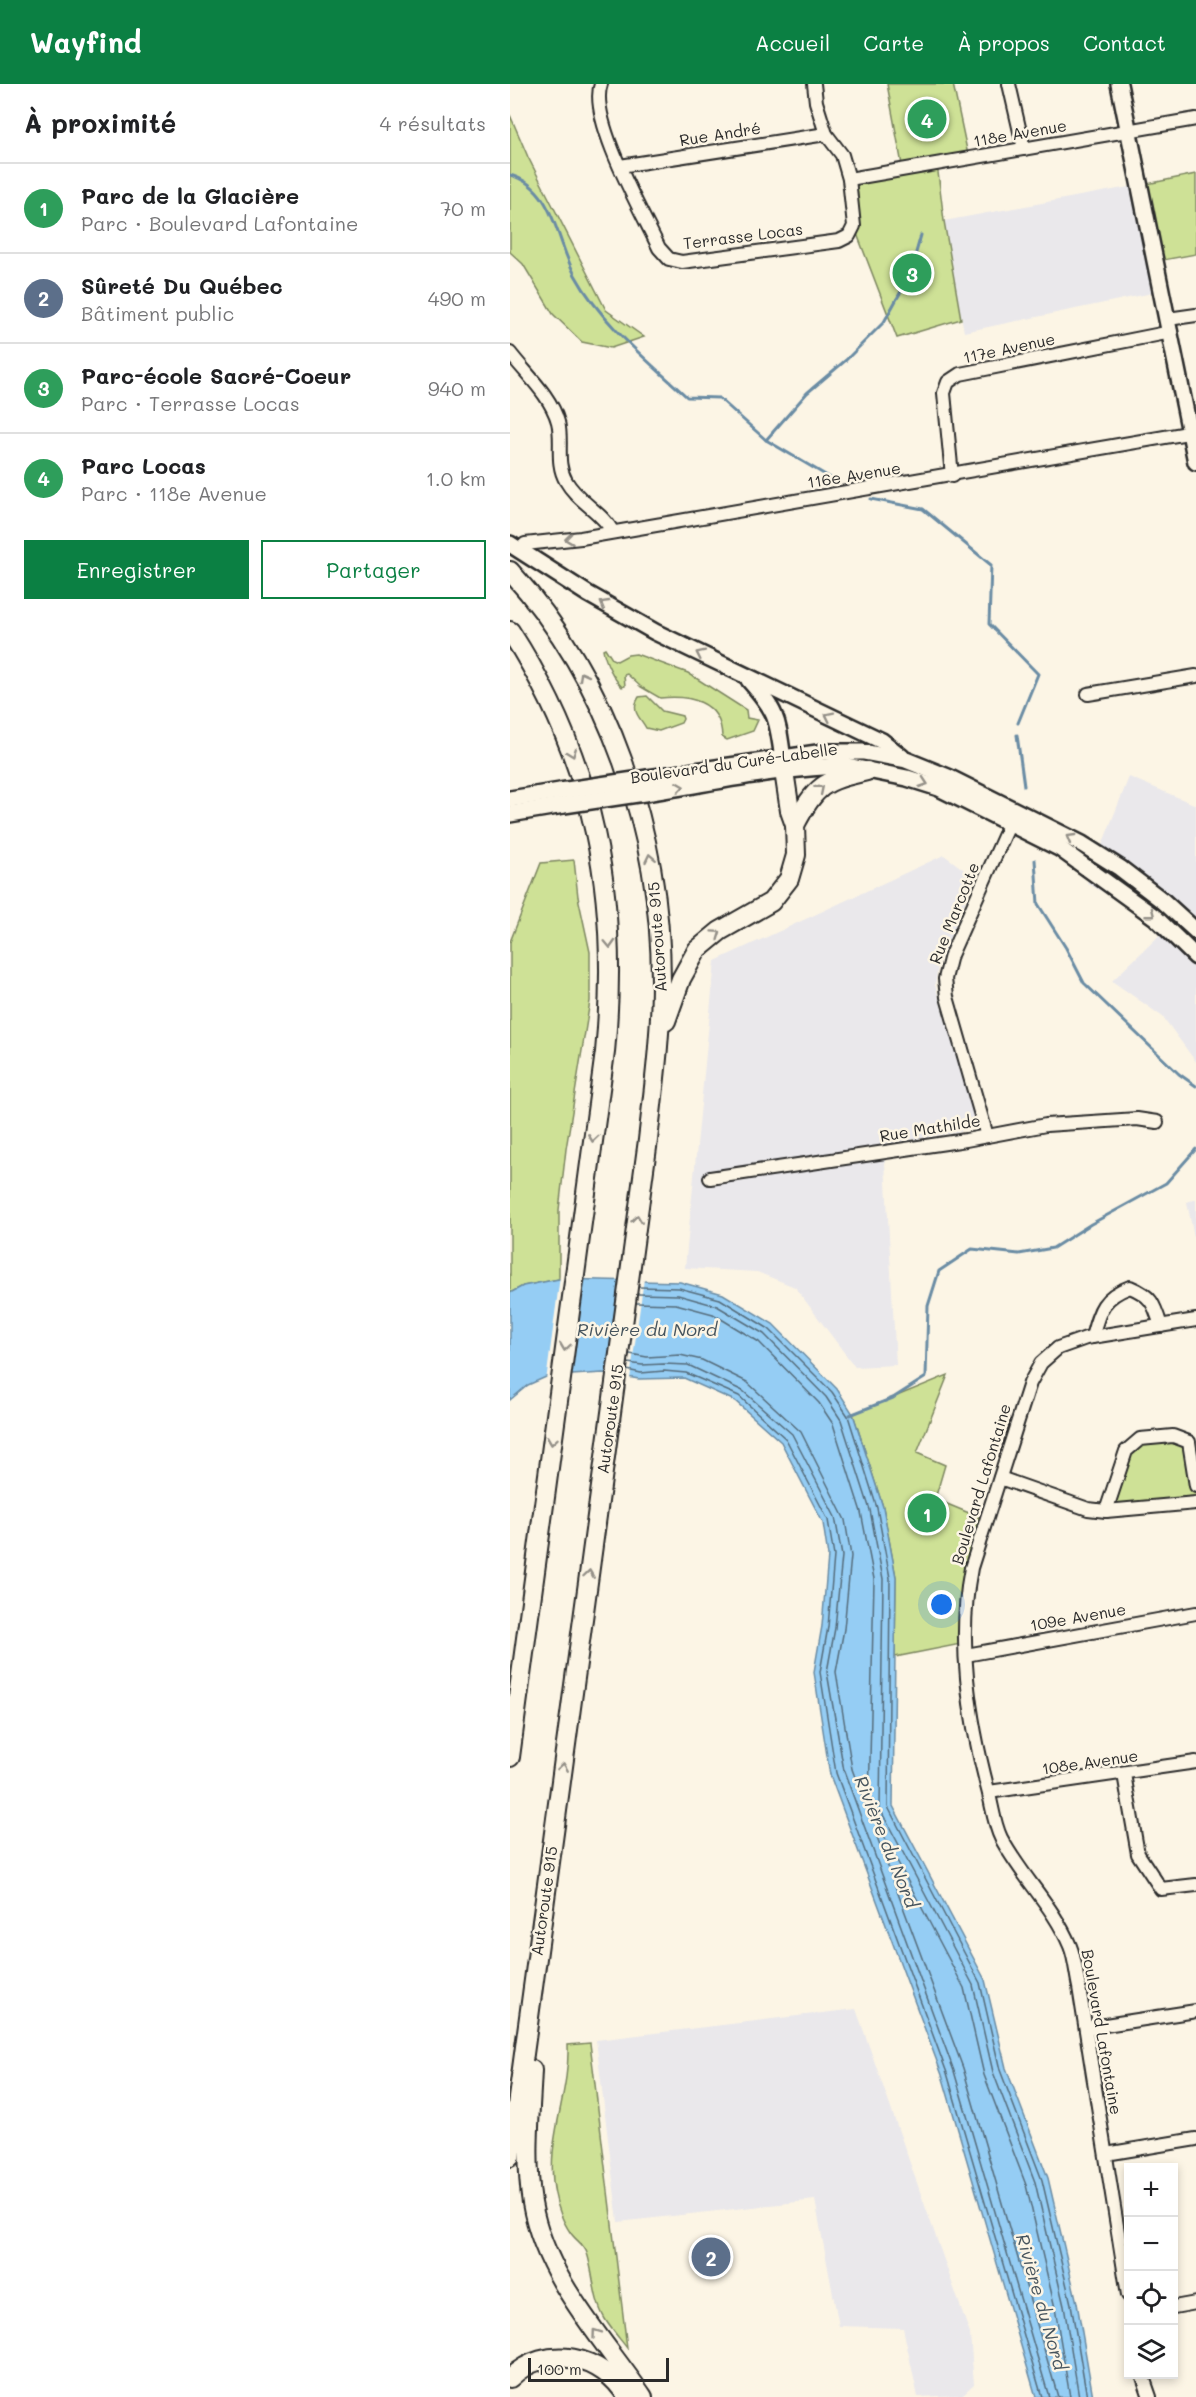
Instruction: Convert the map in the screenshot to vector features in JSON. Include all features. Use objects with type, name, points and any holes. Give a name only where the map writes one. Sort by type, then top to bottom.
[{"type":"highway","name":"Autoroute 915","points":[[510,571],[544,613],[575,663],[604,717],[631,785],[646,842],[657,901],[661,979],[659,1042],[630,1277],[510,2157]]},
{"type":"highway","points":[[510,631],[549,699],[578,768],[594,824],[604,880],[610,939],[605,1052],[510,1757]]},
{"type":"highway","points":[[510,655],[549,699]]},
{"type":"highway","points":[[659,1042],[681,979],[697,950],[720,931],[771,902],[786,885],[795,861],[795,825],[790,811],[783,764]]},
{"type":"highway","points":[[795,825],[807,802],[821,787],[840,777],[867,771]]},
{"type":"highway","points":[[535,1966],[529,2146],[534,2213],[549,2253],[578,2307],[643,2397]]},
{"type":"highway","points":[[510,2378],[522,2368],[537,2361],[574,2358],[594,2365],[607,2373],[619,2384],[627,2397]]},
{"type":"main road","points":[[1119,84],[1170,325],[1188,434],[1196,462]]},
{"type":"main road","points":[[515,544],[631,620],[882,741],[906,760]]},
{"type":"main road","points":[[745,675],[774,711],[779,729],[783,764]]},
{"type":"main road","name":"Boulevard du Curé-Labelle","points":[[510,799],[562,798],[847,752],[871,753],[906,760],[937,772],[1013,816],[1073,856],[1156,918],[1196,957]]},
{"type":"main road","name":"Boulevard du Curé-Labelle","points":[[783,764],[847,766],[897,776],[928,784],[1065,834],[1120,868],[1163,900],[1196,931]]},
{"type":"main road","name":"Boulevard du Curé-Labelle","points":[[510,814],[562,798]]},
{"type":"street","name":"Terrasse Locas","points":[[601,84],[597,94],[610,146],[660,248],[669,259],[682,262],[839,241],[849,236],[854,226],[849,179],[842,155],[826,134],[819,117],[814,84]]},
{"type":"street","points":[[1009,84],[1024,149]]},
{"type":"street","name":"118e Avenue","points":[[849,179],[1196,118]]},
{"type":"street","name":"Rue André","points":[[620,166],[826,134]]},
{"type":"street","name":"117e Avenue","points":[[952,476],[944,393],[948,382],[960,374],[1170,325],[1196,315]]},
{"type":"street","points":[[510,353],[551,405],[558,423],[560,468],[567,483],[608,523],[613,532]]},
{"type":"street","name":"116e Avenue","points":[[515,544],[613,532],[1188,434]]},
{"type":"street","points":[[1088,694],[1196,676]]},
{"type":"street","name":"Rue Marcotte","points":[[987,1136],[947,997],[945,979],[951,955],[1013,816]]},
{"type":"street","name":"Rue Mathilde","points":[[710,1178],[1046,1125],[1137,1119],[1157,1122]]},
{"type":"street","points":[[1092,1338],[1099,1311],[1113,1293],[1130,1287],[1145,1293],[1155,1306],[1161,1326]]},
{"type":"street","name":"Boulevard Lafontaine","points":[[1124,2271],[1086,2028],[1070,1947],[1050,1910],[1014,1861],[1000,1836],[980,1759],[967,1682],[966,1596],[971,1568],[1030,1383],[1041,1364],[1058,1348],[1092,1338],[1196,1320]]},
{"type":"street","points":[[1106,1511],[1126,1451],[1140,1439],[1173,1436],[1189,1442],[1196,1486]]},
{"type":"street","points":[[1000,1478],[1088,1509],[1106,1511],[1196,1503]]},
{"type":"street","name":"109e Avenue","points":[[966,1655],[1196,1613]]},
{"type":"street","name":"108e Avenue","points":[[989,1792],[1196,1762]]},
{"type":"street","points":[[1124,1774],[1138,1854],[1161,1889],[1196,1885]]},
{"type":"street","points":[[1086,2028],[1196,2011]]},
{"type":"street","points":[[1106,2154],[1196,2139]]},
{"type":"street","points":[[1178,2306],[1196,2303]]},
{"type":"street","points":[[1144,2379],[1150,2397]]},
{"type":"shaded area","points":[[1140,185],[1162,291],[964,332],[944,221]]},
{"type":"shaded area","points":[[1129,777],[1196,805],[1196,1062],[1163,1017],[1112,981],[1167,928],[1087,883]]},
{"type":"shaded area","points":[[944,855],[975,878],[938,966],[935,985],[974,1117],[960,1132],[884,1144],[896,1365],[855,1367],[795,1287],[757,1272],[685,1268],[715,961]]},
{"type":"shaded area","points":[[1196,1199],[1196,1248],[1187,1202]]},
{"type":"shaded area","points":[[856,2009],[970,2334],[974,2384],[962,2395],[918,2397],[903,2328],[839,2326],[815,2200],[618,2222],[596,2040]]},
{"type":"green space","points":[[887,84],[953,84],[968,155],[902,165]]},
{"type":"green space","points":[[510,115],[528,157],[606,310],[644,337],[611,348],[582,342],[553,314],[523,264],[510,252]]},
{"type":"green space","points":[[937,164],[944,221],[961,319],[897,338],[854,226],[849,179]]},
{"type":"green space","points":[[1196,174],[1196,254],[1158,261],[1142,185]]},
{"type":"green space","points":[[605,648],[612,659],[617,661],[628,655],[636,654],[688,673],[746,710],[747,718],[758,720],[753,731],[727,740],[722,737],[716,715],[701,702],[692,699],[660,698],[641,687],[627,674],[624,675],[625,686],[622,687],[608,664],[603,649]]},
{"type":"green space","points":[[647,696],[662,711],[682,716],[681,723],[659,731],[646,728],[635,706],[639,697]]},
{"type":"green space","points":[[574,860],[578,897],[590,952],[590,1001],[566,1149],[559,1210],[559,1279],[523,1286],[510,1293],[510,942],[541,863]]},
{"type":"green space","points":[[948,1375],[917,1453],[945,1465],[935,1499],[986,1520],[971,1568],[966,1643],[895,1657],[896,1577],[883,1507],[853,1414]]},
{"type":"green space","points":[[1140,1439],[1189,1442],[1196,1486],[1196,1503],[1106,1511],[1126,1451]]},
{"type":"green space","points":[[590,2043],[627,2348],[601,2311],[587,2253],[563,2219],[556,2199],[552,2176],[555,2138],[568,2063],[568,2045]]},
{"type":"water","name":"Rivière du Nord","points":[[559,1279],[680,1282],[723,1294],[773,1324],[837,1389],[853,1414],[883,1507],[896,1577],[893,1806],[985,1980],[1006,2068],[1048,2178],[1077,2303],[1093,2397],[1036,2397],[942,2075],[830,1775],[814,1672],[822,1626],[828,1556],[823,1523],[781,1442],[735,1401],[684,1378],[639,1379],[603,1373],[546,1377],[528,1385],[510,1400],[510,1293],[523,1286]]},
{"type":"pier","points":[[560,1276],[582,1277],[557,1379],[546,1381]]},
{"type":"pier","points":[[636,1278],[644,1279],[630,1379],[608,1377]]},
{"type":"waterway","points":[[510,175],[525,181],[545,203],[575,275],[586,293],[598,310],[641,355],[687,397],[719,398],[766,440],[834,480]]},
{"type":"waterway","points":[[766,440],[807,393],[846,360],[884,322],[909,277],[921,235]]},
{"type":"waterway","points":[[871,499],[923,509],[991,565],[989,624],[1038,674],[1018,723]]},
{"type":"waterway","points":[[1017,735],[1024,786]]},
{"type":"waterway","points":[[1035,860],[1038,904],[1066,948],[1084,983],[1179,1074],[1196,1086]]},
{"type":"waterway","points":[[850,1415],[893,1398],[926,1377],[928,1306],[939,1271],[972,1249],[1019,1254],[1053,1248],[1091,1224],[1166,1183],[1196,1149]]},
{"type":"place","name":"Parc Locas","points":[[927,119]]},
{"type":"place","name":"Parc-école Sacré-Coeur","points":[[912,273]]},
{"type":"place","name":"Parc de la Glacière","points":[[927,1513]]},
{"type":"place","name":"Sûreté Du Québec","points":[[711,2257]]}]
